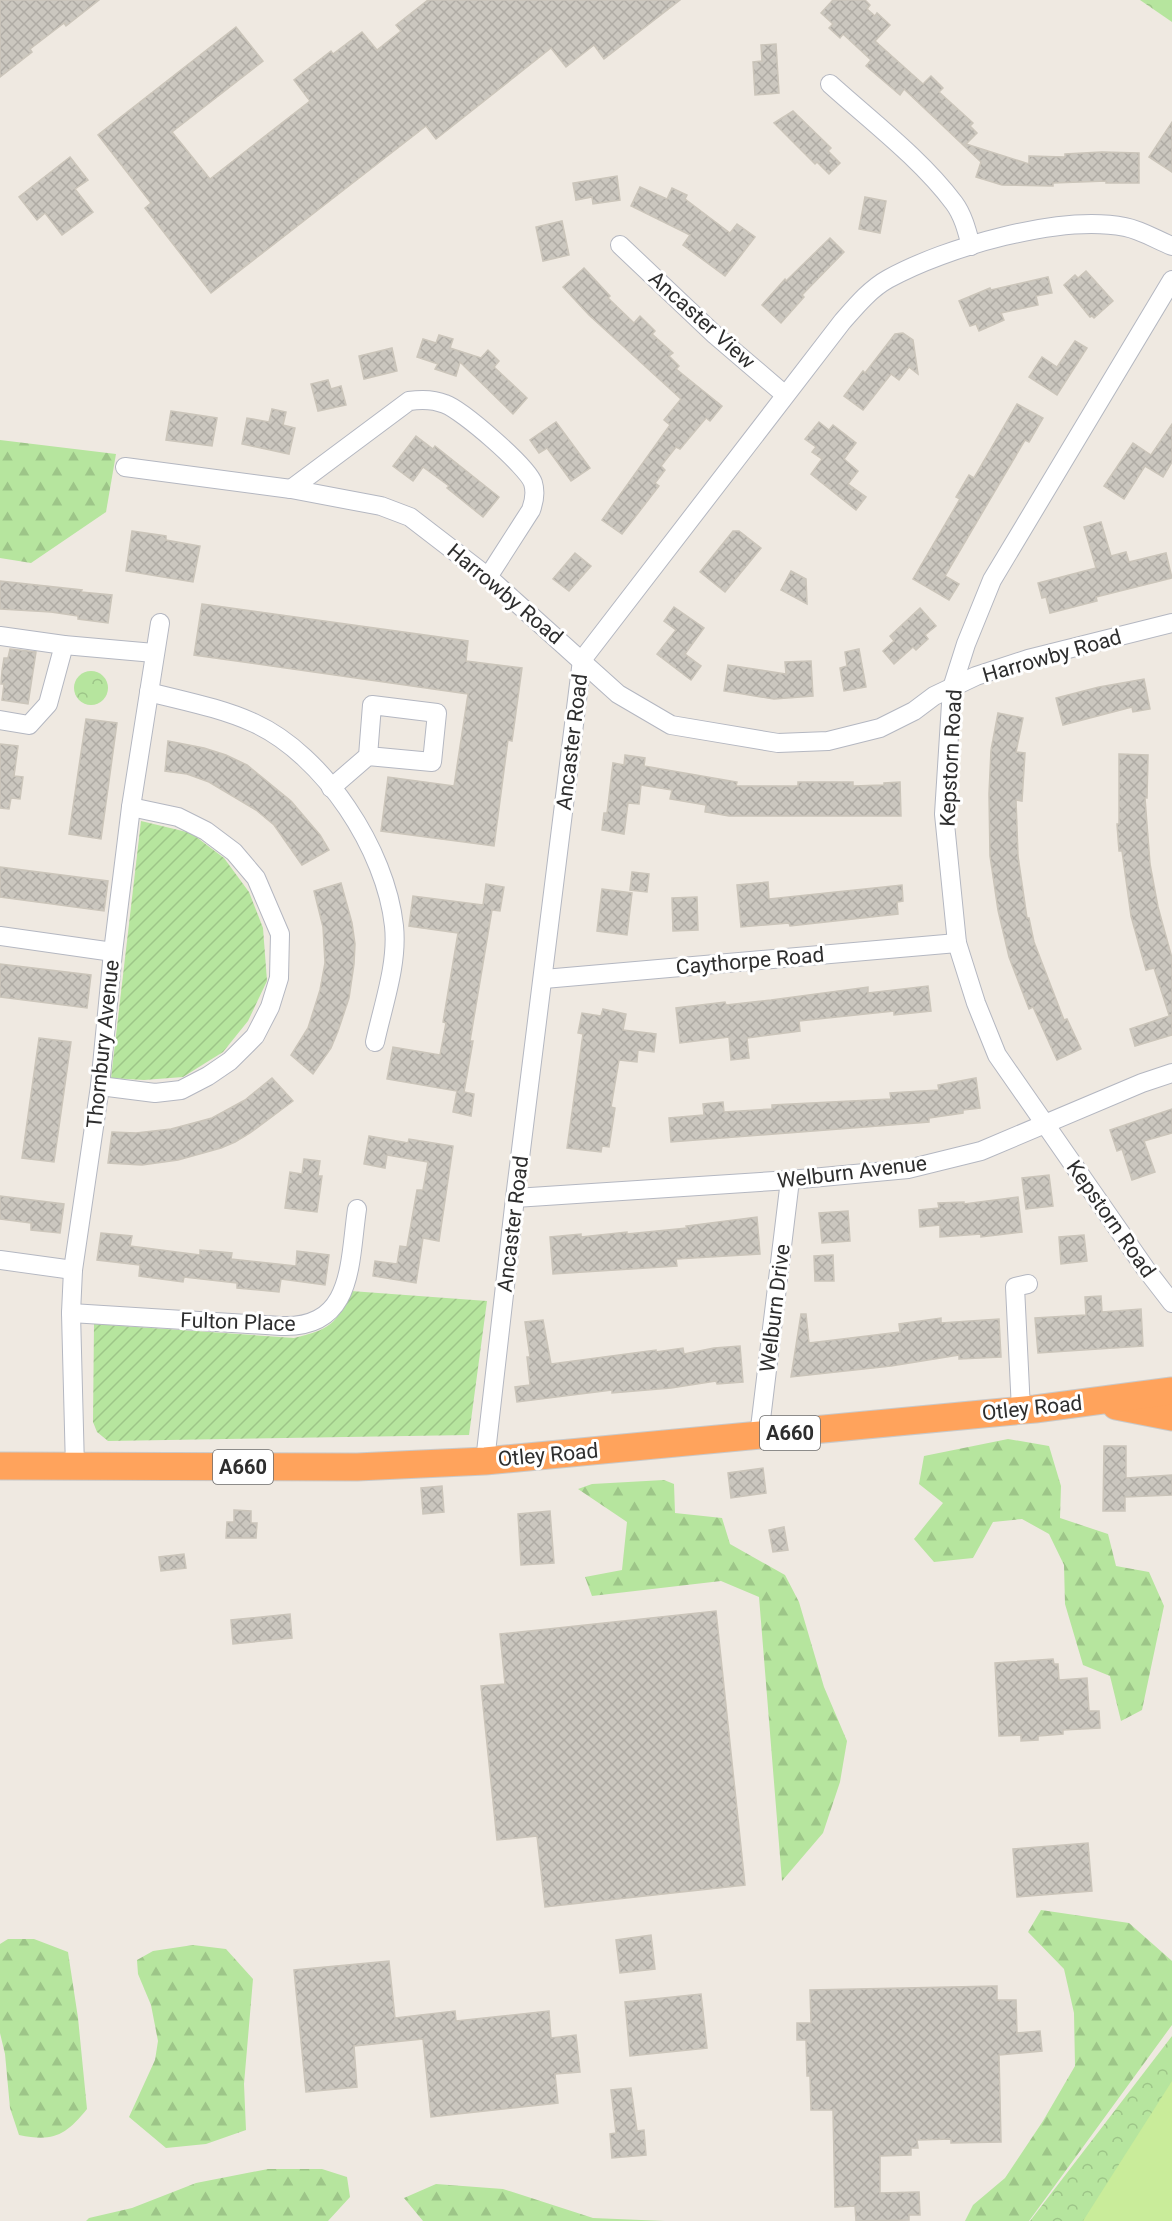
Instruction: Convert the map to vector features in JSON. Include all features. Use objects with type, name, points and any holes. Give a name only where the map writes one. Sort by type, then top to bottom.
[{"type":"highway","name":"Otley Road","points":[[0,1466],[357,1467],[485,1461],[1022,1410],[1172,1391]]},
{"type":"highway","name":"Otley Road","points":[[1094,1402],[1172,1417]]},
{"type":"street","points":[[830,84],[907,153],[955,204],[965,223],[971,246]]},
{"type":"street","name":"Ancaster Road","points":[[485,1461],[515,1198],[544,980],[582,660],[784,394],[842,322],[869,293],[887,279],[929,260],[1021,232],[1088,224],[1127,227],[1172,246]]},
{"type":"street","name":"Ancaster View","points":[[620,245],[715,334],[784,394]]},
{"type":"street","name":"Kepstorn Road","points":[[1172,280],[992,580],[966,644],[952,687],[944,814],[957,943],[976,1002],[997,1055],[1145,1268],[1172,1303]]},
{"type":"street","points":[[291,489],[409,401],[431,400],[446,404],[462,413],[523,467],[533,483],[534,502],[531,510],[488,577]]},
{"type":"street","name":"Harrowby Road","points":[[125,467],[291,489],[381,506],[410,517],[488,577],[618,694],[671,725],[778,743],[828,741],[880,728],[914,711],[934,696],[976,676],[1028,659],[1172,624]]},
{"type":"street","name":"Thornbury Avenue","points":[[75,1468],[71,1312],[73,1270],[100,1086],[113,952],[131,807],[160,623]]},
{"type":"street","points":[[0,636],[64,645],[154,652]]},
{"type":"street","points":[[0,720],[29,725],[48,704],[64,645]]},
{"type":"street","points":[[149,692],[234,714],[256,724],[283,741],[310,764],[347,807],[365,834],[384,880],[394,926],[393,960],[375,1042]]},
{"type":"street","points":[[331,788],[368,756],[372,705],[437,712],[432,762],[368,756]]},
{"type":"street","points":[[100,1086],[154,1093],[181,1090],[208,1076],[230,1061],[255,1036],[270,1007],[279,978],[280,934],[256,878],[234,852],[206,831],[178,817],[131,807]]},
{"type":"street","points":[[0,936],[113,952]]},
{"type":"street","name":"Caythorpe Road","points":[[544,980],[957,943]]},
{"type":"street","name":"Welburn Avenue","points":[[515,1198],[790,1180],[908,1169],[981,1150],[1142,1083],[1172,1073]]},
{"type":"street","name":"Welburn Drive","points":[[759,1436],[790,1180]]},
{"type":"street","name":"Fulton Place","points":[[71,1312],[281,1326],[309,1324],[325,1317],[341,1295],[346,1282],[357,1209]]},
{"type":"street","points":[[0,1260],[73,1270]]},
{"type":"street","points":[[1022,1410],[1016,1287],[1028,1284]]},
{"type":"green space","points":[[1140,0],[1172,0],[1172,22]]},
{"type":"green space","points":[[0,440],[116,454],[106,512],[31,563],[0,558]]},
{"type":"green space","points":[[91,671],[103,676],[108,688],[103,700],[91,705],[79,700],[74,688],[79,676]]},
{"type":"green space","points":[[141,821],[191,833],[224,858],[249,892],[263,928],[267,981],[248,1021],[223,1052],[183,1077],[144,1080],[111,1078]]},
{"type":"green space","points":[[351,1291],[487,1301],[469,1435],[108,1441],[97,1432],[93,1422],[94,1324],[294,1338],[323,1329],[330,1324],[341,1312]]},
{"type":"green space","points":[[1008,1439],[1049,1446],[1061,1486],[1060,1518],[1108,1534],[1116,1566],[1149,1572],[1164,1606],[1142,1710],[1121,1721],[1110,1676],[1083,1665],[1065,1604],[1064,1565],[1049,1534],[1022,1519],[993,1522],[973,1558],[934,1562],[914,1539],[943,1503],[919,1484],[924,1456]]},
{"type":"green space","points":[[664,1480],[674,1484],[675,1513],[722,1518],[730,1544],[785,1575],[799,1602],[824,1687],[847,1741],[840,1782],[823,1833],[782,1881],[759,1597],[721,1581],[592,1596],[585,1577],[622,1570],[627,1522],[578,1489],[592,1484]]},
{"type":"green space","points":[[1041,1910],[1129,1923],[1172,1961],[1172,2025],[1029,2221],[965,2221],[973,2205],[1005,2178],[1043,2121],[1075,2066],[1074,2013],[1064,1969],[1028,1932]]},
{"type":"green space","points":[[8,1939],[34,1939],[68,1952],[78,2018],[87,2109],[65,2131],[50,2137],[19,2135],[10,2108],[5,2054],[0,2033],[0,1944]]},
{"type":"green space","points":[[193,1945],[226,1949],[253,1979],[244,2084],[246,2130],[206,2144],[166,2148],[129,2117],[155,2060],[158,2041],[151,2005],[138,1974],[137,1960],[153,1951]]},
{"type":"green space","points":[[1172,2036],[1172,2221],[1030,2221]]},
{"type":"green space","points":[[1172,2081],[1172,2221],[1083,2221]]},
{"type":"green space","points":[[268,2169],[322,2169],[347,2177],[350,2197],[328,2221],[86,2221],[89,2218],[132,2208],[196,2183]]},
{"type":"green space","points":[[436,2184],[503,2189],[593,2218],[665,2221],[423,2221],[404,2198]]},
{"type":"building","points":[[0,0],[99,0],[66,26],[64,23],[30,49],[32,52],[0,77]]},
{"type":"building","points":[[428,0],[680,0],[604,59],[594,45],[566,67],[551,48],[436,139],[426,126],[211,293],[145,208],[151,203],[98,135],[236,27],[263,61],[172,132],[210,179],[310,101],[294,80],[331,51],[333,54],[362,32],[377,50],[401,31],[396,25]]},
{"type":"building","points":[[833,0],[865,0],[870,5],[867,9],[875,16],[877,13],[890,25],[875,41],[923,84],[931,76],[943,88],[939,92],[973,123],[970,126],[977,133],[966,144],[1029,164],[1029,156],[1065,157],[1065,154],[1102,152],[1139,153],[1139,183],[1106,183],[1106,181],[1053,183],[1053,186],[1002,185],[976,177],[981,162],[904,89],[900,95],[866,66],[871,60],[843,34],[840,38],[829,28],[833,24],[821,13]]},
{"type":"building","points":[[776,44],[779,93],[755,95],[753,62],[762,61],[761,45]]},
{"type":"building","points":[[793,111],[831,148],[828,151],[840,163],[829,174],[817,162],[815,164],[774,123]]},
{"type":"building","points":[[1172,122],[1172,172],[1149,157]]},
{"type":"building","points":[[70,157],[88,180],[75,189],[93,212],[62,235],[45,213],[37,220],[19,197]]},
{"type":"building","points":[[617,176],[620,200],[593,204],[592,197],[576,200],[573,183]]},
{"type":"building","points":[[640,187],[667,199],[672,188],[687,195],[685,199],[730,233],[737,224],[755,237],[725,276],[683,245],[690,235],[631,206]]},
{"type":"building","points":[[865,197],[886,201],[880,233],[859,229]]},
{"type":"building","points":[[562,221],[569,255],[543,261],[536,227]]},
{"type":"building","points":[[830,238],[844,252],[802,295],[804,297],[781,323],[762,305],[785,279],[786,281]]},
{"type":"building","points":[[584,268],[610,296],[608,298],[634,323],[640,316],[655,331],[652,334],[673,353],[669,356],[679,366],[676,369],[722,406],[710,421],[706,418],[680,449],[676,447],[661,466],[665,470],[655,483],[659,486],[622,534],[602,520],[670,425],[664,420],[681,399],[589,315],[563,287]]},
{"type":"building","points":[[1086,271],[1113,301],[1094,318],[1090,317],[1064,285],[1075,275],[1078,278]]},
{"type":"building","points":[[1048,277],[1052,293],[1036,296],[1038,305],[1001,313],[1004,320],[979,331],[976,324],[970,326],[959,301],[990,288],[991,290]]},
{"type":"building","points":[[903,333],[913,340],[918,374],[909,367],[899,380],[891,374],[863,410],[844,396],[895,334]]},
{"type":"building","points":[[439,335],[453,339],[450,348],[481,358],[488,350],[499,361],[494,367],[527,398],[513,414],[460,362],[456,376],[435,369],[438,364],[417,357],[423,339],[436,343]]},
{"type":"building","points":[[1075,341],[1087,348],[1057,395],[1029,377],[1042,357],[1057,367]]},
{"type":"building","points":[[392,348],[397,371],[364,379],[359,356]]},
{"type":"building","points":[[328,380],[331,389],[341,386],[346,405],[318,411],[311,384]]},
{"type":"building","points":[[1017,404],[1043,418],[1029,442],[1025,440],[945,576],[959,584],[949,600],[913,579],[960,499],[956,497],[969,475],[974,478]]},
{"type":"building","points":[[272,409],[286,412],[283,425],[295,428],[289,454],[242,444],[247,418],[269,422]]},
{"type":"building","points":[[171,411],[217,418],[212,446],[166,440]]},
{"type":"building","points":[[556,422],[590,468],[571,481],[547,448],[539,453],[530,440]]},
{"type":"building","points":[[819,422],[829,430],[833,425],[856,443],[844,459],[858,471],[848,484],[866,497],[856,510],[811,474],[822,459],[812,452],[816,447],[805,439]]},
{"type":"building","points":[[1172,424],[1172,462],[1163,477],[1145,466],[1124,499],[1104,486],[1133,443],[1151,455]]},
{"type":"building","points":[[416,436],[433,449],[435,446],[499,497],[483,517],[447,488],[449,486],[423,467],[413,481],[393,466]]},
{"type":"building","points":[[1101,522],[1111,556],[1126,552],[1129,562],[1166,553],[1172,578],[1096,597],[1097,601],[1050,613],[1046,597],[1042,598],[1038,583],[1096,568],[1084,527]]},
{"type":"building","points":[[132,531],[166,536],[166,540],[200,546],[193,582],[126,571]]},
{"type":"building","points":[[733,531],[739,531],[761,548],[725,592],[700,572]]},
{"type":"building","points":[[575,553],[591,566],[569,591],[553,579]]},
{"type":"building","points":[[791,571],[806,579],[807,604],[781,590]]},
{"type":"building","points":[[0,581],[112,595],[108,623],[51,612],[0,609]]},
{"type":"building","points":[[202,604],[468,641],[466,661],[522,668],[512,741],[508,740],[494,846],[381,831],[388,777],[454,786],[468,694],[194,655]]},
{"type":"building","points":[[674,607],[704,628],[685,654],[701,666],[691,680],[657,654],[676,630],[664,621]]},
{"type":"building","points":[[920,608],[936,626],[925,635],[928,639],[916,650],[913,647],[894,664],[883,651],[894,641],[890,636]]},
{"type":"building","points":[[10,649],[36,652],[28,704],[2,700],[4,658],[8,658]]},
{"type":"building","points":[[859,649],[866,687],[844,691],[840,668],[847,666],[845,652]]},
{"type":"building","points":[[811,661],[813,696],[774,699],[724,691],[728,665],[786,674],[785,662]]},
{"type":"building","points":[[1144,679],[1150,709],[1133,712],[1132,707],[1063,725],[1056,698]]},
{"type":"building","points":[[998,713],[1023,718],[1016,752],[1025,753],[1022,801],[1016,800],[1018,856],[1027,918],[1029,918],[1034,942],[1064,1020],[1067,1019],[1081,1049],[1057,1060],[1033,1007],[1029,1009],[1009,957],[998,910],[990,856],[989,794],[991,750]]},
{"type":"building","points":[[86,719],[117,723],[101,839],[69,834]]},
{"type":"building","points":[[168,741],[204,748],[247,765],[291,801],[320,835],[329,850],[302,865],[274,825],[256,810],[209,782],[187,774],[165,771]]},
{"type":"building","points":[[0,744],[18,746],[14,776],[23,777],[20,799],[11,798],[9,809],[0,808]]},
{"type":"building","points":[[1119,754],[1148,755],[1147,798],[1145,798],[1150,864],[1158,907],[1172,958],[1172,1015],[1169,1015],[1154,968],[1146,970],[1131,916],[1122,851],[1119,851],[1117,824],[1119,824]]},
{"type":"building","points":[[625,755],[645,758],[644,766],[737,782],[736,786],[798,786],[798,782],[853,782],[853,786],[900,782],[901,816],[729,816],[705,812],[706,805],[670,799],[672,790],[641,785],[639,804],[628,803],[624,834],[602,830],[604,813],[607,813],[613,763],[624,765]]},
{"type":"building","points":[[0,867],[108,881],[104,911],[0,897]]},
{"type":"building","points":[[632,872],[649,874],[647,892],[630,890]]},
{"type":"building","points":[[768,882],[769,899],[902,885],[903,901],[897,902],[898,914],[790,926],[789,923],[741,927],[737,885]]},
{"type":"building","points":[[341,883],[352,923],[355,944],[354,964],[349,998],[338,1031],[331,1048],[313,1074],[291,1055],[308,1028],[320,990],[325,963],[323,927],[314,891]]},
{"type":"building","points":[[486,884],[504,887],[500,911],[492,910],[470,1041],[473,1041],[464,1092],[474,1094],[471,1116],[453,1112],[457,1091],[387,1079],[393,1047],[440,1055],[446,1023],[443,1022],[458,933],[409,926],[413,896],[483,905]]},
{"type":"building","points":[[602,889],[632,893],[627,935],[597,931]]},
{"type":"building","points":[[697,897],[698,930],[673,931],[672,898]]},
{"type":"building","points":[[0,964],[91,975],[87,1008],[0,997]]},
{"type":"building","points":[[928,986],[931,1011],[894,1015],[894,1011],[799,1021],[800,1031],[747,1038],[749,1058],[731,1060],[729,1037],[680,1043],[676,1008],[725,1002],[726,1005],[868,987],[868,993]]},
{"type":"building","points":[[603,1009],[626,1014],[623,1030],[656,1034],[654,1052],[638,1050],[637,1062],[619,1060],[611,1107],[615,1108],[609,1147],[602,1146],[601,1152],[567,1148],[583,1034],[578,1033],[582,1013],[601,1016]]},
{"type":"building","points":[[1172,1015],[1172,1035],[1135,1046],[1130,1029]]},
{"type":"building","points":[[39,1038],[71,1042],[54,1162],[22,1158]]},
{"type":"building","points":[[272,1078],[293,1101],[235,1142],[178,1160],[142,1165],[108,1163],[112,1132],[136,1133],[171,1129],[212,1118],[245,1100]]},
{"type":"building","points":[[976,1078],[980,1108],[929,1118],[929,1122],[671,1142],[669,1118],[704,1115],[703,1104],[723,1102],[724,1112],[772,1109],[772,1105],[891,1099],[890,1093],[939,1090],[938,1085]]},
{"type":"building","points":[[1172,1109],[1172,1133],[1144,1141],[1155,1172],[1132,1180],[1122,1149],[1117,1151],[1110,1130]]},
{"type":"building","points":[[369,1136],[408,1143],[409,1139],[453,1146],[439,1241],[423,1238],[416,1283],[373,1276],[375,1261],[397,1264],[400,1246],[407,1247],[417,1190],[423,1190],[428,1162],[387,1155],[385,1168],[364,1164]]},
{"type":"building","points":[[304,1159],[320,1161],[318,1176],[322,1176],[317,1212],[285,1208],[290,1172],[302,1174]]},
{"type":"building","points":[[1049,1175],[1053,1206],[1026,1209],[1022,1178]]},
{"type":"building","points":[[0,1196],[64,1204],[60,1233],[31,1230],[31,1223],[0,1219]]},
{"type":"building","points":[[1018,1197],[1022,1232],[981,1237],[981,1234],[940,1237],[940,1225],[920,1227],[919,1210],[939,1208],[938,1203],[964,1202],[964,1204]]},
{"type":"building","points":[[848,1211],[850,1241],[822,1243],[819,1213]]},
{"type":"building","points":[[757,1217],[760,1254],[676,1259],[677,1266],[553,1274],[550,1237],[581,1234],[581,1237],[627,1232],[627,1234],[687,1228],[686,1226]]},
{"type":"building","points":[[101,1233],[132,1236],[130,1246],[200,1255],[200,1250],[232,1253],[231,1259],[296,1266],[297,1251],[329,1255],[325,1285],[281,1279],[279,1292],[237,1288],[237,1283],[184,1277],[183,1282],[139,1276],[140,1265],[97,1260]]},
{"type":"building","points":[[1084,1235],[1087,1261],[1061,1264],[1059,1237]]},
{"type":"building","points":[[833,1255],[834,1281],[815,1281],[814,1256]]},
{"type":"building","points":[[1101,1296],[1102,1312],[1141,1309],[1143,1346],[1038,1353],[1035,1318],[1086,1315],[1085,1297]]},
{"type":"building","points":[[801,1314],[806,1314],[809,1343],[900,1332],[899,1324],[941,1318],[941,1323],[999,1319],[1001,1357],[959,1359],[959,1355],[891,1366],[791,1377]]},
{"type":"building","points":[[543,1320],[551,1364],[656,1350],[656,1352],[683,1348],[684,1354],[740,1346],[743,1382],[717,1384],[716,1381],[612,1393],[612,1390],[517,1402],[515,1387],[530,1385],[527,1357],[530,1357],[525,1322]]},
{"type":"building","points":[[1104,1446],[1126,1446],[1126,1478],[1172,1475],[1172,1495],[1125,1497],[1125,1511],[1103,1511]]},
{"type":"building","points":[[763,1468],[766,1493],[731,1498],[728,1473]]},
{"type":"building","points":[[442,1486],[444,1512],[423,1514],[421,1488]]},
{"type":"building","points":[[234,1510],[251,1511],[251,1523],[257,1523],[256,1538],[226,1538],[227,1522],[234,1522]]},
{"type":"building","points":[[550,1511],[554,1563],[521,1565],[518,1514]]},
{"type":"building","points":[[784,1527],[788,1550],[773,1552],[769,1530]]},
{"type":"building","points":[[184,1554],[186,1568],[161,1571],[159,1557]]},
{"type":"building","points":[[716,1611],[745,1885],[545,1907],[537,1836],[497,1840],[481,1686],[505,1684],[500,1634]]},
{"type":"building","points":[[290,1614],[292,1638],[233,1644],[231,1620]]},
{"type":"building","points":[[1053,1659],[1054,1664],[1058,1664],[1059,1680],[1087,1678],[1089,1711],[1099,1711],[1100,1728],[1063,1730],[1063,1734],[1038,1736],[1038,1740],[1021,1741],[1021,1735],[999,1736],[995,1663]]},
{"type":"building","points":[[1088,1843],[1092,1891],[1017,1897],[1013,1849]]},
{"type":"building","points":[[651,1935],[655,1969],[620,1973],[616,1940]]},
{"type":"building","points":[[389,1961],[395,2018],[455,2011],[456,2021],[549,2011],[551,2038],[576,2035],[580,2072],[555,2074],[558,2103],[431,2117],[423,2039],[354,2046],[357,2087],[306,2092],[294,1970]]},
{"type":"building","points":[[997,1986],[997,2000],[1016,2000],[1017,2033],[1040,2031],[1042,2051],[999,2055],[1001,2142],[951,2143],[951,2139],[917,2140],[918,2148],[911,2148],[911,2155],[880,2156],[880,2193],[919,2192],[920,2215],[909,2215],[909,2220],[856,2221],[855,2206],[835,2207],[833,2110],[811,2110],[806,2040],[797,2040],[797,2023],[811,2023],[810,1990]]},
{"type":"building","points":[[701,1994],[707,2048],[630,2056],[625,2002]]},
{"type":"building","points":[[631,2088],[637,2131],[644,2130],[646,2155],[612,2158],[610,2134],[616,2133],[611,2090]]}]
